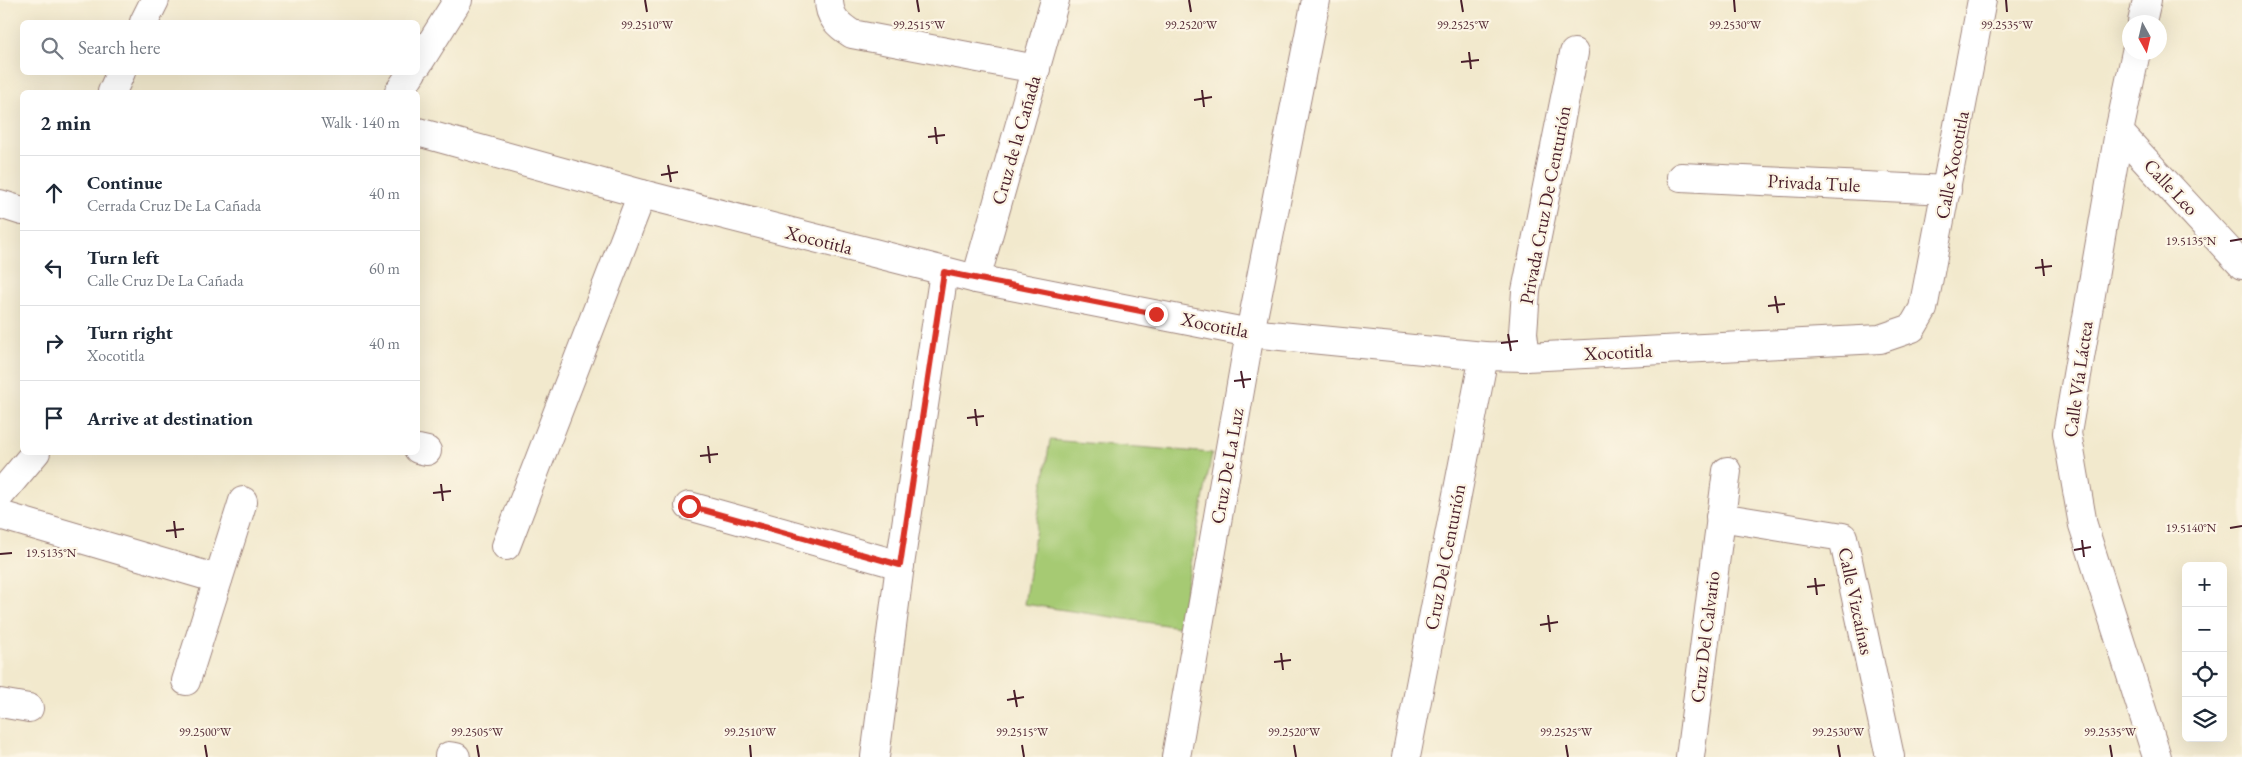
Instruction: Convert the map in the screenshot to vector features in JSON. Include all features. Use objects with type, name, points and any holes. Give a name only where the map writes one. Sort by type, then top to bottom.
[{"type":"street","points":[[145,20],[155,0]]},
{"type":"street","points":[[420,61],[458,0]]},
{"type":"street","points":[[830,0],[829,11],[838,25],[852,34],[1036,69]]},
{"type":"street","name":"Cruz de la Cañada","points":[[976,280],[1055,0]]},
{"type":"street","name":"Cruz De La Luz","points":[[1176,757],[1250,333],[1316,0]]},
{"type":"street","name":"Calle Xocotitla","points":[[1912,328],[1923,309],[1948,190],[1982,0]]},
{"type":"street","points":[[2144,15],[2147,0]]},
{"type":"street","name":"Privada Cruz De Centurión","points":[[1526,357],[1524,333],[1526,291],[1574,53]]},
{"type":"street","name":"Calle Vía Láctea","points":[[2134,60],[2067,433],[2083,525],[2157,757]]},
{"type":"street","points":[[113,90],[120,75]]},
{"type":"street","points":[[400,90],[410,75]]},
{"type":"street","name":"Calle Leo","points":[[2120,132],[2242,265]]},
{"type":"street","name":"Xocotitla","points":[[420,133],[642,194],[976,280],[1250,333],[1484,356],[1526,357],[1880,339],[1912,328]]},
{"type":"street","name":"Privada Tule","points":[[1681,177],[1948,190]]},
{"type":"street","points":[[506,546],[642,194]]},
{"type":"street","points":[[0,204],[20,210]]},
{"type":"street","points":[[875,757],[900,565],[944,272]]},
{"type":"street","name":"Cruz Del Centurión","points":[[1406,757],[1484,356]]},
{"type":"street","points":[[0,495],[33,455]]},
{"type":"street","name":"Cruz Del Calvario","points":[[1690,757],[1727,471]]},
{"type":"street","points":[[186,682],[243,501]]},
{"type":"street","points":[[689,506],[900,565]]},
{"type":"street","points":[[0,515],[218,579]]},
{"type":"street","name":"Calle Vizcaínas","points":[[1720,517],[1843,536],[1890,757]]},
{"type":"street","points":[[0,703],[29,708]]},
{"type":"green space","points":[[1050,440],[1212,453],[1179,627],[1024,604]]},
{"type":"route","points":[[689,506],[900,565],[944,272],[976,280],[1156,314]]}]
